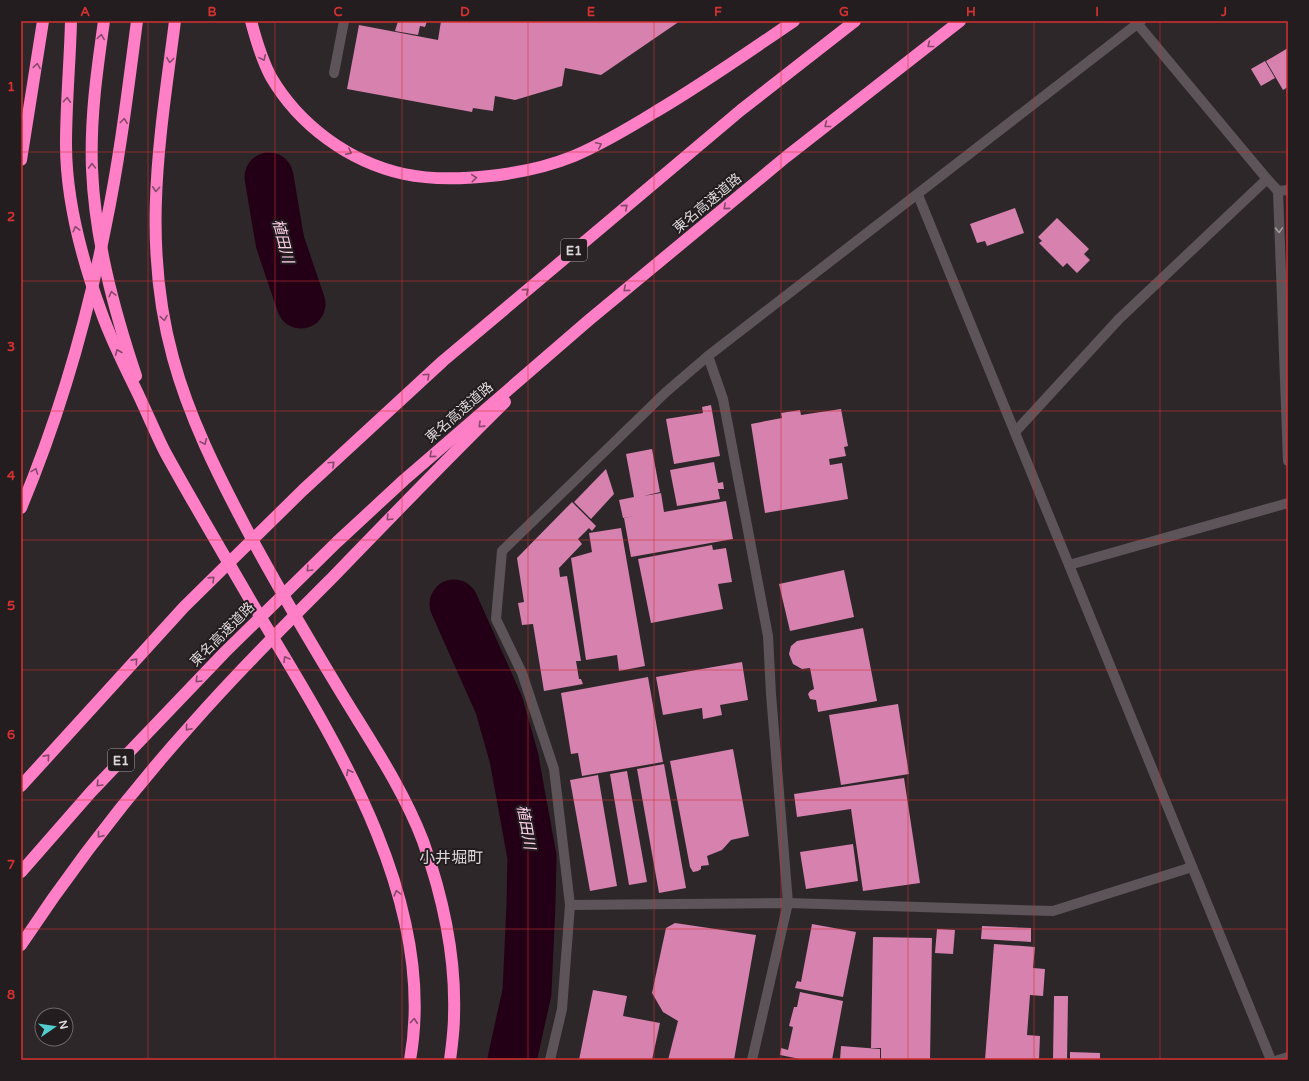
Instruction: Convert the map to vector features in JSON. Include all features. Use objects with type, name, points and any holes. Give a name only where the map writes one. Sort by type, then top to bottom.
[{"type":"highway","points":[[21,160],[43,21]]},
{"type":"highway","points":[[71,21],[66,146],[68,184],[75,224],[85,263],[102,314],[120,357],[165,450],[210,532],[289,664],[334,744],[358,791],[378,836],[394,880],[412,964],[414,1011],[410,1060]]},
{"type":"highway","points":[[104,21],[92,118],[92,169],[96,217],[105,267],[117,314],[146,404],[165,450]]},
{"type":"highway","points":[[21,508],[64,391],[94,280],[121,143],[137,21]]},
{"type":"highway","points":[[176,21],[159,140],[155,202],[155,242],[158,283],[173,359],[197,426],[222,482],[264,563],[395,782],[422,839],[436,882],[447,926],[453,972],[454,1016],[450,1060]]},
{"type":"highway","points":[[250,21],[257,46],[271,76],[291,106],[318,132],[340,148],[377,166],[404,174],[437,178],[469,178],[505,174],[538,168],[572,157],[604,142],[704,83],[794,21]]},
{"type":"highway","name":"E1","points":[[21,786],[184,607],[303,490],[443,361],[741,110],[855,21]]},
{"type":"highway","name":"東名高速道路","points":[[21,872],[91,792],[225,652],[337,542],[404,480],[589,320],[786,157],[960,21]]},
{"type":"highway","points":[[21,945],[50,901],[94,842],[190,725],[242,669],[437,469],[589,320]]},
{"type":"street","points":[[334,73],[344,21]]},
{"type":"street","points":[[550,1060],[562,1009],[570,905],[554,770],[522,673],[496,619],[502,551],[666,392],[708,356],[918,195],[1138,22],[1267,180],[1283,191],[1288,461]]},
{"type":"street","points":[[1015,432],[1119,319],[1267,180]]},
{"type":"street","points":[[918,195],[1271,1060]]},
{"type":"street","points":[[708,356],[724,399],[768,636],[771,694],[788,903],[752,1060]]},
{"type":"street","points":[[1069,565],[1288,502]]},
{"type":"street","points":[[570,905],[788,903],[1054,912],[1192,867]]},
{"type":"street","points":[[1278,1060],[1288,1057]]},
{"type":"building","points":[[398,21],[427,21],[425,27],[420,26],[418,35],[395,31]]},
{"type":"building","points":[[441,21],[680,21],[601,75],[565,68],[562,86],[515,100],[495,96],[493,111],[473,108],[472,112],[347,89],[359,25],[438,40]]},
{"type":"building","points":[[1288,48],[1288,87],[1283,90],[1266,61]]},
{"type":"building","points":[[1265,61],[1275,78],[1261,86],[1251,69]]},
{"type":"building","points":[[1015,208],[1024,233],[987,246],[985,241],[977,243],[970,224]]},
{"type":"building","points":[[1057,218],[1089,249],[1084,254],[1090,260],[1077,273],[1067,263],[1063,267],[1039,243],[1042,241],[1038,237]]},
{"type":"building","points":[[711,405],[720,456],[674,464],[666,419],[703,413],[702,407]]},
{"type":"building","points":[[841,409],[848,446],[844,447],[846,456],[829,459],[830,465],[842,463],[848,499],[765,513],[751,424],[782,418],[781,413],[800,410],[801,415]]},
{"type":"building","points":[[652,449],[660,492],[644,496],[661,493],[664,512],[726,501],[733,539],[631,557],[624,518],[635,516],[623,518],[619,500],[634,497],[626,454]]},
{"type":"building","points":[[714,462],[718,483],[723,482],[724,489],[718,489],[720,499],[677,506],[670,470]]},
{"type":"building","points":[[606,469],[614,494],[591,519],[574,502]]},
{"type":"building","points":[[572,502],[596,526],[592,531],[589,528],[578,539],[582,544],[559,568],[560,577],[567,576],[581,661],[576,661],[579,679],[581,679],[583,684],[544,691],[533,624],[522,625],[518,603],[524,602],[517,558]]},
{"type":"building","points":[[621,528],[645,666],[619,671],[617,655],[586,660],[571,558],[592,552],[589,533]]},
{"type":"building","points":[[712,545],[713,550],[726,548],[732,582],[718,584],[723,609],[651,623],[638,559]]},
{"type":"building","points":[[844,570],[854,617],[790,631],[779,584]]},
{"type":"building","points":[[863,628],[877,701],[818,712],[816,700],[810,699],[808,694],[814,689],[810,668],[802,669],[793,664],[789,654],[791,646],[797,641]]},
{"type":"building","points":[[742,662],[748,700],[720,705],[722,715],[703,719],[702,708],[663,715],[656,677]]},
{"type":"building","points":[[648,677],[663,762],[582,776],[578,753],[571,754],[561,693]]},
{"type":"building","points":[[898,704],[909,774],[841,785],[829,715]]},
{"type":"building","points":[[733,749],[749,836],[731,840],[722,850],[707,856],[709,865],[701,866],[701,869],[693,872],[690,867],[670,761]]},
{"type":"building","points":[[664,764],[686,888],[659,893],[637,769]]},
{"type":"building","points":[[627,771],[647,882],[629,885],[610,774]]},
{"type":"building","points":[[598,775],[617,886],[590,891],[570,780]]},
{"type":"building","points":[[904,778],[920,883],[863,891],[851,809],[797,817],[794,794]]},
{"type":"building","points":[[853,844],[858,881],[806,889],[800,852]]},
{"type":"building","points":[[675,923],[756,935],[734,1060],[668,1060],[678,1021],[663,1012],[652,993],[666,928]]},
{"type":"building","points":[[812,924],[856,932],[843,997],[795,988],[797,981],[801,982]]},
{"type":"building","points":[[982,926],[1031,928],[1031,942],[981,939]]},
{"type":"building","points":[[937,929],[955,930],[953,954],[935,953]]},
{"type":"building","points":[[873,937],[932,938],[930,1060],[881,1060],[881,1048],[871,1048]]},
{"type":"building","points":[[994,944],[1035,947],[1033,968],[1045,969],[1043,996],[1030,995],[1027,1035],[1040,1036],[1039,1060],[985,1060]]},
{"type":"building","points":[[593,990],[627,996],[623,1016],[660,1023],[652,1060],[579,1060]]},
{"type":"building","points":[[800,992],[843,1001],[832,1060],[805,1060],[780,1055],[781,1048],[788,1050],[793,1027],[789,1026],[794,1007],[797,1007]]},
{"type":"building","points":[[1054,996],[1068,996],[1067,1060],[1053,1060]]},
{"type":"building","points":[[841,1046],[880,1049],[880,1060],[840,1060]]},
{"type":"building","points":[[1070,1052],[1100,1053],[1100,1060],[1070,1060]]},
{"type":"waterway","name":"植田川","points":[[269,177],[280,242],[301,304]]},
{"type":"waterway","name":"植田川","points":[[454,604],[499,705],[514,758],[532,857],[527,992],[512,1060]]},
{"type":"district","name":"小井堀町","points":[[451,857]]}]
